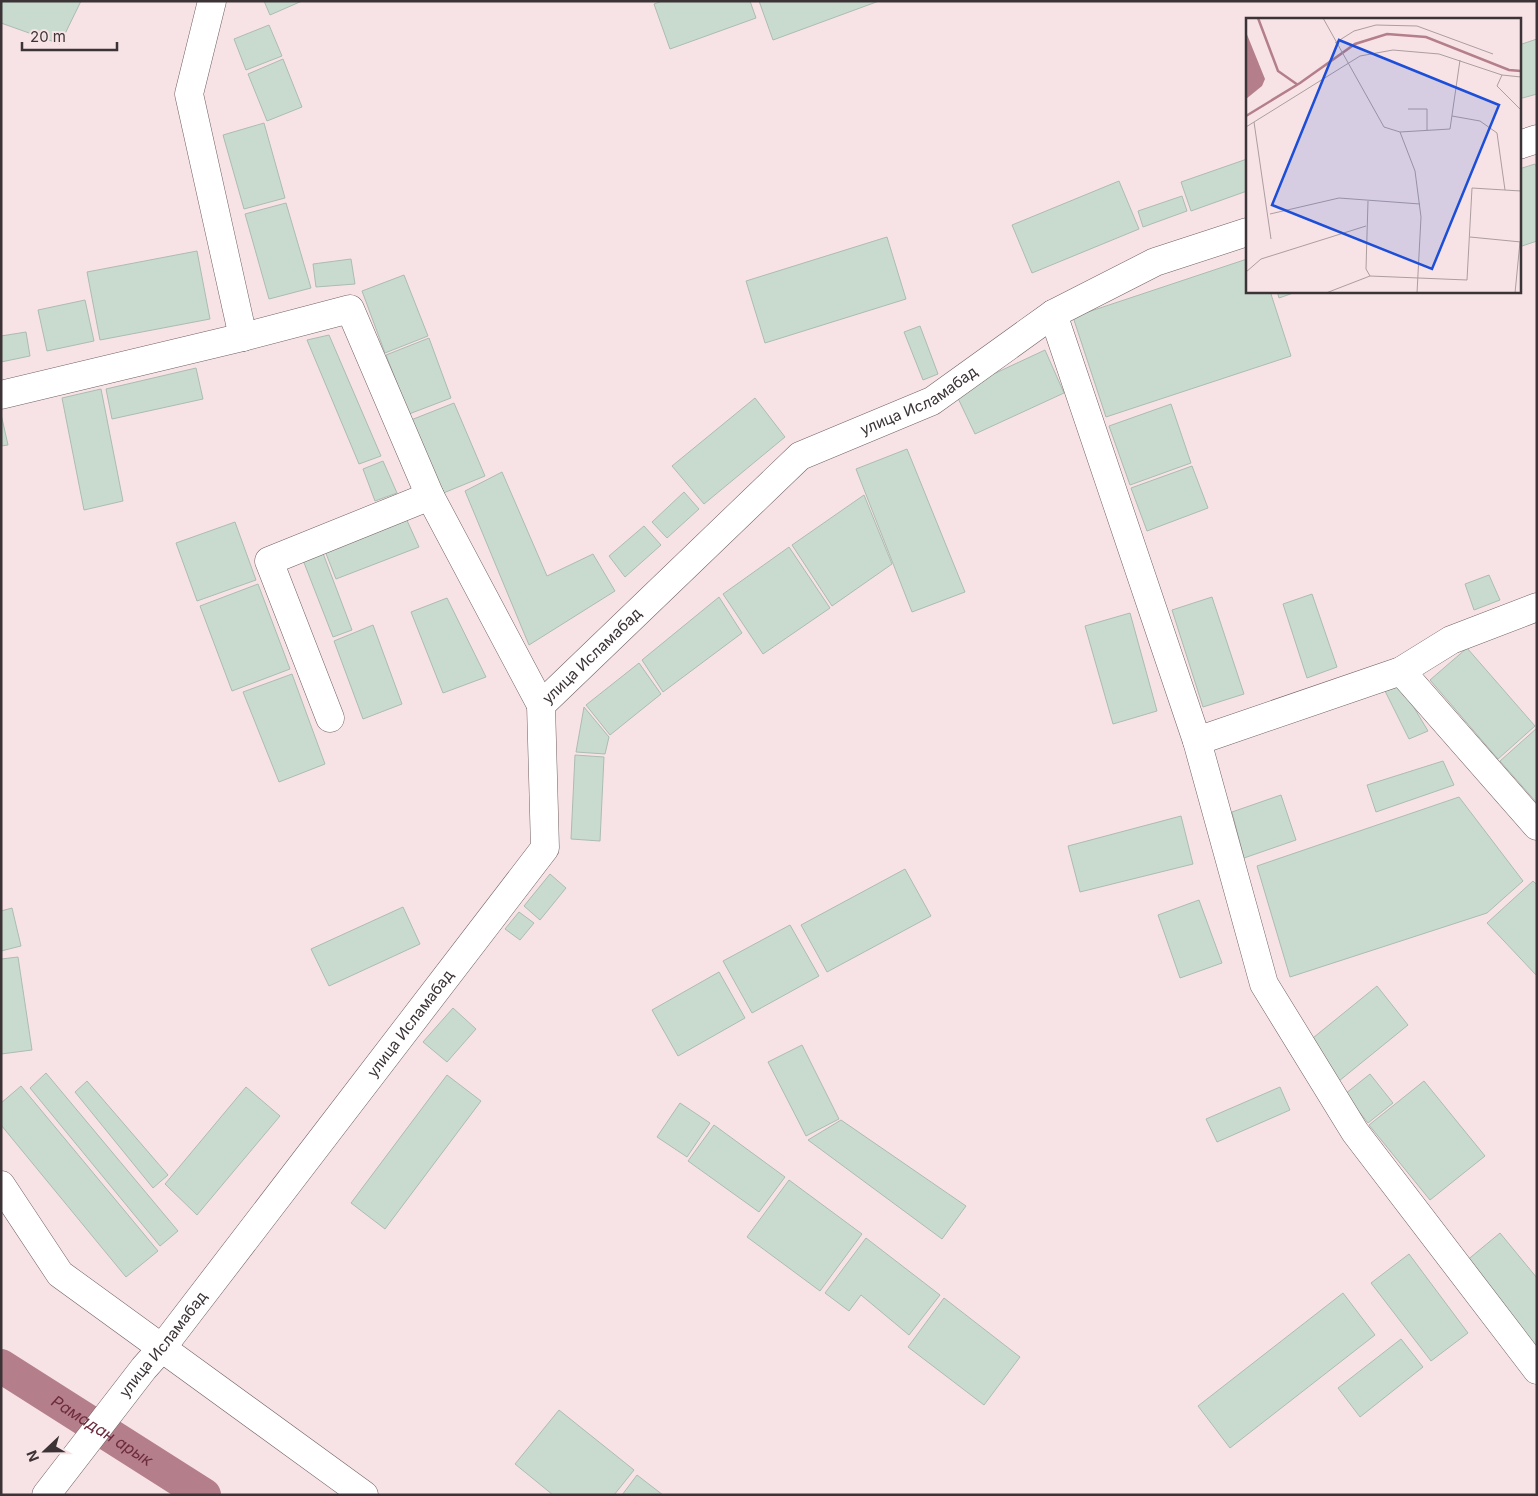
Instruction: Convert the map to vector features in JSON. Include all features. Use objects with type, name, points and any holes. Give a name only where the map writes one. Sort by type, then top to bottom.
[{"type":"street","points":[[212,1],[189,94],[243,337]]},
{"type":"street","points":[[1520,145],[1537,139]]},
{"type":"street","name":"улица Исламабад","points":[[51,1488],[545,848],[541,705],[800,456],[932,402],[1053,314],[1155,262],[1246,232]]},
{"type":"street","points":[[1,396],[350,309],[430,496],[541,705]]},
{"type":"street","points":[[1053,314],[1198,741],[1264,984],[1356,1132],[1537,1370]]},
{"type":"street","points":[[330,718],[269,560],[430,496]]},
{"type":"street","points":[[1198,741],[1401,671],[1451,640],[1537,608]]},
{"type":"street","points":[[1401,671],[1537,826]]},
{"type":"street","points":[[1,1185],[60,1274],[153,1358],[364,1495]]},
{"type":"building","points":[[1,1],[81,1],[60,44],[1,23]]},
{"type":"building","points":[[264,1],[302,1],[270,15]]},
{"type":"building","points":[[662,1],[750,1],[756,18],[670,49],[654,4]]},
{"type":"building","points":[[759,1],[879,1],[773,40]]},
{"type":"building","points":[[269,25],[282,56],[246,70],[234,39]]},
{"type":"building","points":[[1537,39],[1537,94],[1520,99],[1520,45]]},
{"type":"building","points":[[283,59],[302,107],[267,121],[248,74]]},
{"type":"building","points":[[264,123],[285,198],[244,209],[223,135]]},
{"type":"building","points":[[1246,159],[1246,191],[1191,211],[1181,182]]},
{"type":"building","points":[[1535,164],[1537,168],[1537,241],[1520,247],[1520,169]]},
{"type":"building","points":[[1119,181],[1139,229],[1032,273],[1012,225]]},
{"type":"building","points":[[1182,196],[1187,211],[1143,227],[1138,211]]},
{"type":"building","points":[[286,203],[311,288],[269,299],[245,214]]},
{"type":"building","points":[[887,237],[906,299],[765,343],[746,281]]},
{"type":"building","points":[[197,251],[210,319],[100,340],[87,272]]},
{"type":"building","points":[[351,259],[355,284],[316,287],[313,264]]},
{"type":"building","points":[[1246,259],[1246,292],[1270,292],[1291,356],[1106,417],[1073,317]]},
{"type":"building","points":[[404,275],[428,336],[385,353],[362,291]]},
{"type":"building","points":[[1277,292],[1296,292],[1279,298]]},
{"type":"building","points":[[85,300],[94,341],[47,351],[38,310]]},
{"type":"building","points":[[920,326],[938,374],[923,380],[904,332]]},
{"type":"building","points":[[26,332],[30,356],[1,362],[1,336]]},
{"type":"building","points":[[329,335],[381,456],[359,464],[307,340]]},
{"type":"building","points":[[429,338],[451,398],[409,414],[386,355]]},
{"type":"building","points":[[1045,350],[1064,393],[975,434],[955,392]]},
{"type":"building","points":[[196,368],[203,399],[112,419],[106,389]]},
{"type":"building","points":[[101,389],[123,501],[84,510],[62,398]]},
{"type":"building","points":[[755,398],[785,437],[704,504],[672,466]]},
{"type":"building","points":[[454,403],[485,476],[441,494],[411,420]]},
{"type":"building","points":[[1171,404],[1191,463],[1130,485],[1109,426]]},
{"type":"building","points":[[1,414],[8,445],[1,446]]},
{"type":"building","points":[[907,449],[965,592],[912,612],[856,469]]},
{"type":"building","points":[[383,461],[397,493],[375,501],[363,469]]},
{"type":"building","points":[[1192,466],[1208,508],[1147,531],[1131,488]]},
{"type":"building","points":[[502,472],[547,576],[593,554],[615,591],[529,645],[465,491]]},
{"type":"building","points":[[684,492],[699,509],[667,538],[652,522]]},
{"type":"building","points":[[864,495],[892,564],[832,606],[792,545]]},
{"type":"building","points":[[405,516],[419,547],[336,579],[323,546]]},
{"type":"building","points":[[235,522],[256,580],[197,601],[176,543]]},
{"type":"building","points":[[644,526],[661,545],[625,577],[609,556]]},
{"type":"building","points":[[789,547],[830,608],[763,654],[723,594]]},
{"type":"building","points":[[321,548],[352,630],[333,637],[301,555]]},
{"type":"building","points":[[1489,575],[1500,600],[1474,610],[1465,584]]},
{"type":"building","points":[[258,584],[290,669],[232,691],[200,606]]},
{"type":"building","points":[[1312,594],[1337,667],[1307,678],[1283,604]]},
{"type":"building","points":[[719,597],[742,633],[663,692],[642,660]]},
{"type":"building","points":[[1212,597],[1244,694],[1203,707],[1172,610]]},
{"type":"building","points":[[447,598],[486,677],[443,693],[411,612]]},
{"type":"building","points":[[1130,613],[1157,711],[1113,724],[1085,626]]},
{"type":"building","points":[[373,625],[402,704],[363,719],[334,641]]},
{"type":"building","points":[[1467,648],[1535,726],[1498,759],[1430,680]]},
{"type":"building","points":[[639,663],[661,694],[610,735],[586,705]]},
{"type":"building","points":[[292,674],[325,764],[279,782],[243,692]]},
{"type":"building","points":[[1401,686],[1428,731],[1409,739],[1385,691]]},
{"type":"building","points":[[584,707],[609,737],[605,754],[576,752]]},
{"type":"building","points":[[1537,728],[1537,803],[1500,761]]},
{"type":"building","points":[[575,755],[604,757],[600,841],[571,839]]},
{"type":"building","points":[[1443,761],[1454,785],[1376,812],[1367,785]]},
{"type":"building","points":[[1281,795],[1296,840],[1244,858],[1232,812]]},
{"type":"building","points":[[1459,797],[1523,881],[1487,913],[1290,977],[1257,866]]},
{"type":"building","points":[[1181,816],[1193,864],[1080,892],[1068,846]]},
{"type":"building","points":[[905,869],[931,916],[827,972],[801,925]]},
{"type":"building","points":[[550,874],[566,888],[540,920],[524,906]]},
{"type":"building","points":[[1533,881],[1537,885],[1537,976],[1487,923]]},
{"type":"building","points":[[1199,900],[1222,963],[1180,978],[1158,915]]},
{"type":"building","points":[[403,907],[420,944],[329,986],[311,949]]},
{"type":"building","points":[[12,908],[21,946],[1,951],[1,911]]},
{"type":"building","points":[[519,912],[534,923],[520,940],[505,929]]},
{"type":"building","points":[[790,925],[819,976],[752,1013],[723,961]]},
{"type":"building","points":[[18,957],[32,1050],[1,1054],[1,959]]},
{"type":"building","points":[[719,972],[745,1018],[678,1056],[652,1010]]},
{"type":"building","points":[[1377,986],[1408,1025],[1339,1081],[1308,1042]]},
{"type":"building","points":[[453,1008],[476,1029],[447,1062],[423,1042]]},
{"type":"building","points":[[802,1045],[839,1119],[806,1136],[768,1062]]},
{"type":"building","points":[[46,1073],[178,1231],[160,1246],[30,1088]]},
{"type":"building","points":[[1370,1074],[1393,1103],[1368,1123],[1345,1094]]},
{"type":"building","points":[[447,1075],[481,1101],[385,1229],[351,1203]]},
{"type":"building","points":[[87,1081],[168,1175],[153,1188],[75,1092]]},
{"type":"building","points":[[1424,1081],[1485,1156],[1430,1200],[1369,1125]]},
{"type":"building","points":[[21,1086],[158,1251],[126,1277],[1,1125],[1,1103]]},
{"type":"building","points":[[246,1087],[280,1116],[197,1215],[165,1184]]},
{"type":"building","points":[[1280,1087],[1290,1110],[1217,1142],[1206,1119]]},
{"type":"building","points":[[680,1103],[710,1123],[687,1157],[657,1137]]},
{"type":"building","points":[[841,1120],[966,1206],[942,1239],[808,1140]]},
{"type":"building","points":[[714,1125],[785,1177],[759,1212],[688,1161]]},
{"type":"building","points":[[789,1180],[862,1234],[820,1291],[747,1237]]},
{"type":"building","points":[[1500,1233],[1537,1278],[1537,1348],[1465,1262]]},
{"type":"building","points":[[866,1238],[940,1295],[909,1335],[861,1295],[849,1311],[825,1293]]},
{"type":"building","points":[[1409,1254],[1468,1333],[1431,1361],[1371,1283]]},
{"type":"building","points":[[1343,1293],[1375,1335],[1230,1448],[1198,1406]]},
{"type":"building","points":[[944,1298],[1020,1357],[984,1405],[908,1347]]},
{"type":"building","points":[[1401,1339],[1423,1367],[1360,1417],[1338,1388]]},
{"type":"building","points":[[559,1410],[634,1470],[614,1495],[553,1495],[515,1464]]},
{"type":"building","points":[[637,1475],[663,1495],[622,1495]]},
{"type":"waterway","name":"Рамадан арык","points":[[1,1366],[204,1495]]}]
